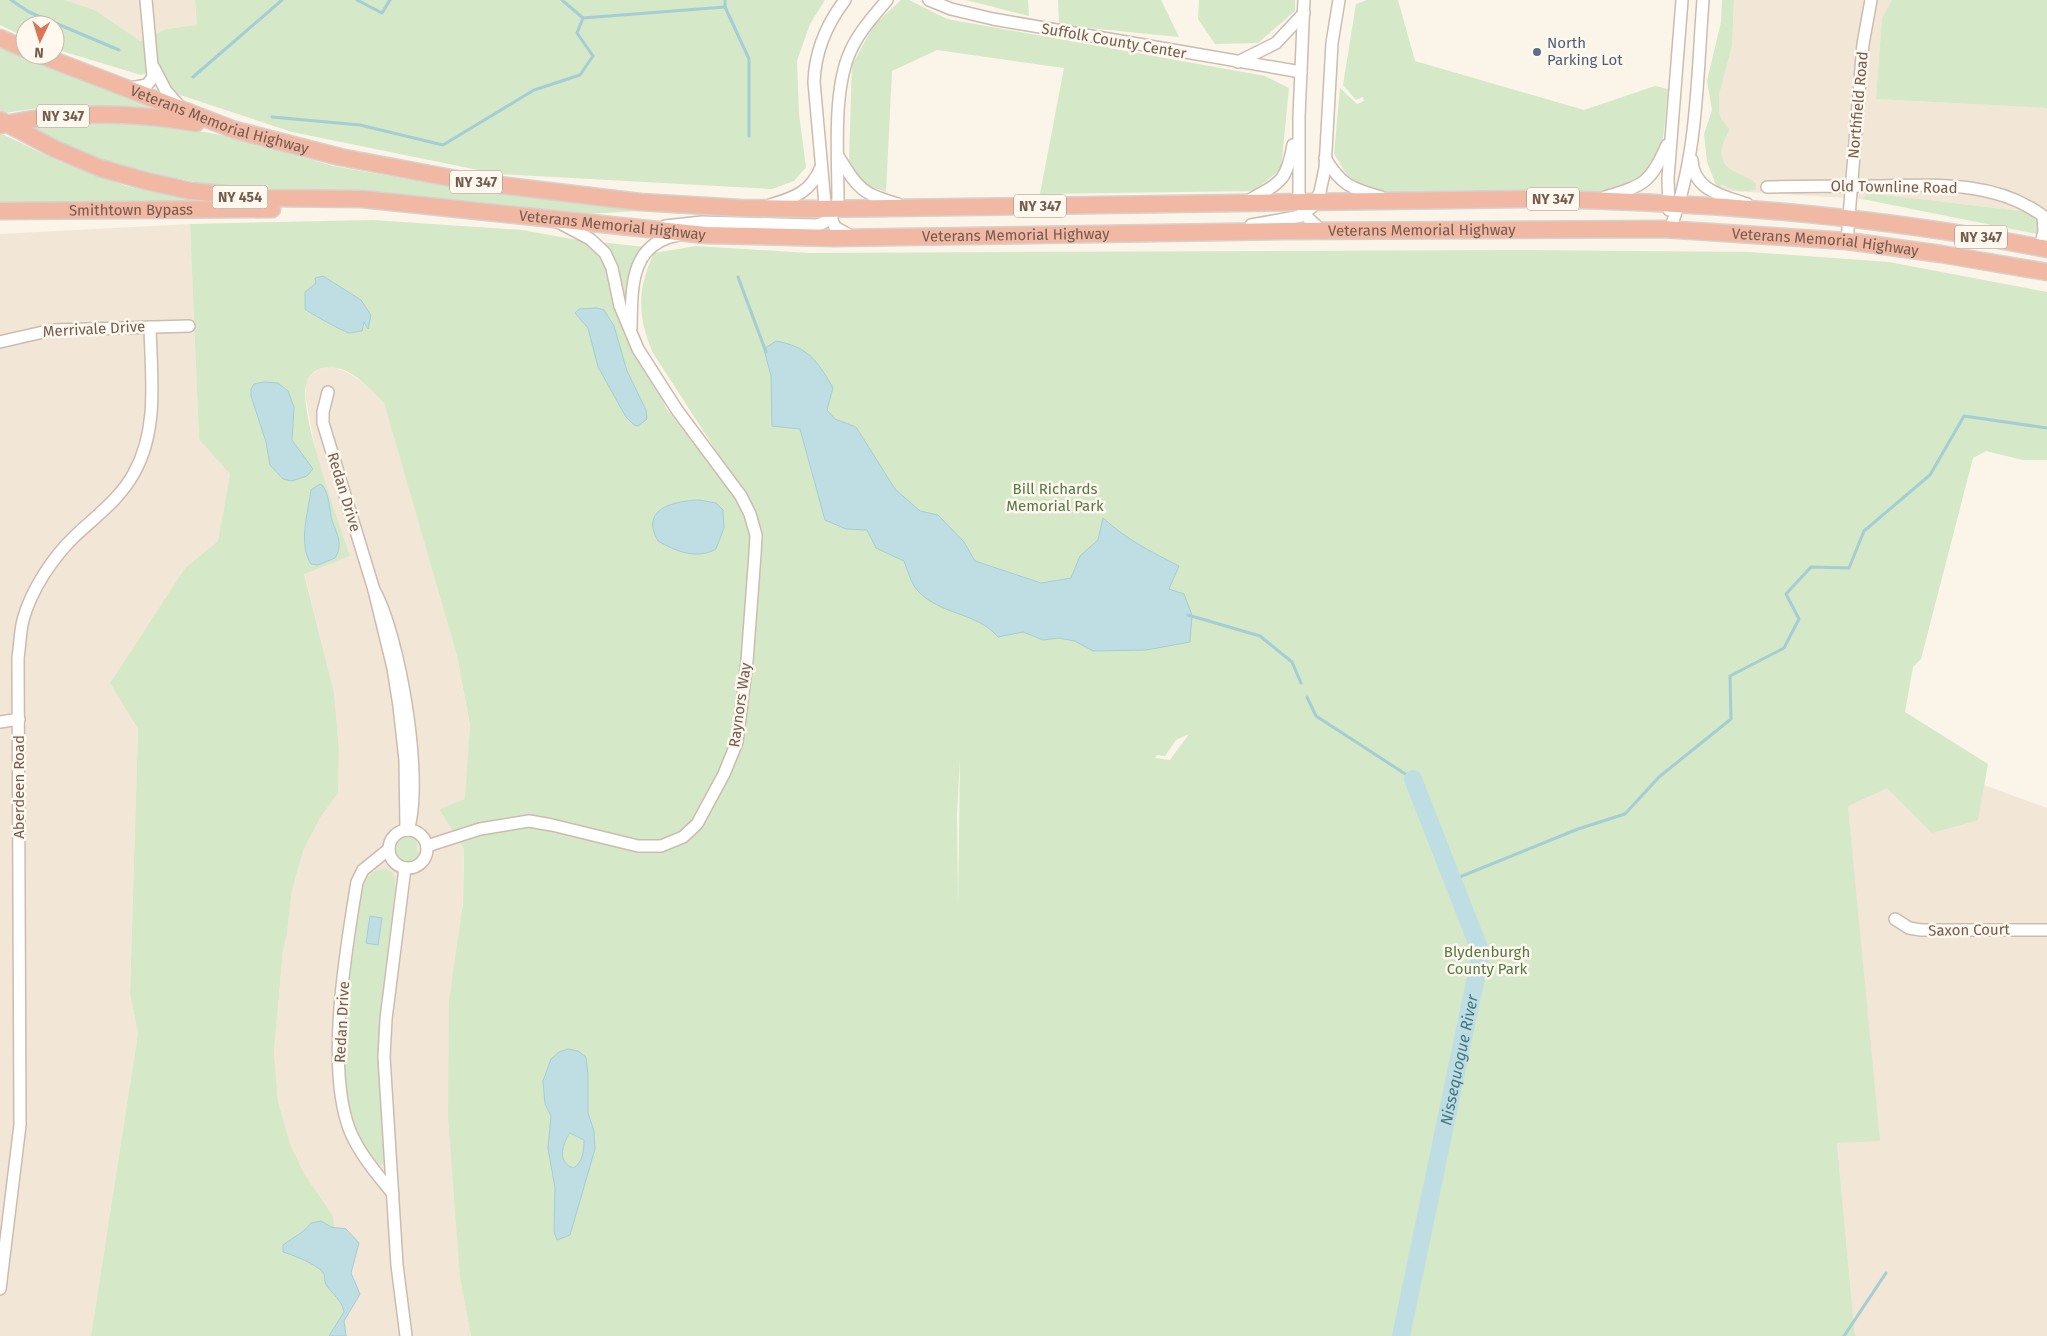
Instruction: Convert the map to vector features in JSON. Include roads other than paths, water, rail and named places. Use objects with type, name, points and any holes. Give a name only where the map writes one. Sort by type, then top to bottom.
[{"type":"highway","points":[[0,38],[15,45]]},
{"type":"highway","name":"Veterans Memorial Highway","points":[[65,65],[235,130],[375,165],[459,179],[640,202],[830,212],[912,208],[1244,203],[1307,206],[1397,201],[1597,200],[1674,202],[1849,217],[2044,248]]},
{"type":"highway","name":"NY 347","points":[[2,123],[52,116],[121,115],[174,120],[235,130]]},
{"type":"highway","name":"Veterans Memorial Highway","points":[[2,123],[55,149],[100,168],[176,188],[235,196],[362,200],[690,233],[764,237],[856,238],[1322,230],[1670,229],[1847,242],[1915,250],[2047,272]]},
{"type":"highway","name":"Smithtown Bypass","points":[[0,211],[411,206]]},
{"type":"street","points":[[121,87],[147,85],[152,80],[154,66],[146,0]]},
{"type":"street","points":[[845,0],[822,39],[815,66],[815,99],[821,139],[822,166],[830,212],[838,230],[856,238]]},
{"type":"street","points":[[636,228],[702,222],[816,225],[830,212],[838,156],[840,101],[848,58],[861,32],[887,0]]},
{"type":"street","name":"Suffolk County Center","points":[[930,0],[958,11],[993,19],[1301,72]]},
{"type":"street","points":[[1244,203],[1274,187],[1284,177],[1292,158],[1298,117],[1304,0]]},
{"type":"street","points":[[1207,232],[1289,219],[1307,206],[1324,178],[1330,55],[1340,0]]},
{"type":"street","points":[[1670,229],[1674,202],[1671,137],[1682,0]]},
{"type":"street","points":[[1674,202],[1685,187],[1692,139],[1703,0]]},
{"type":"street","name":"Northfield Road","points":[[1847,242],[1863,44],[1871,0]]},
{"type":"street","points":[[1238,62],[1276,43],[1304,13]]},
{"type":"street","points":[[154,66],[166,91],[183,110]]},
{"type":"street","points":[[1298,117],[1307,206],[1311,222],[1322,230]]},
{"type":"street","points":[[1597,200],[1634,188],[1648,180],[1658,166],[1671,137]]},
{"type":"street","points":[[1692,139],[1692,166],[1700,183],[1713,192],[1758,208]]},
{"type":"street","points":[[838,156],[855,182],[867,194],[912,208]]},
{"type":"street","points":[[1325,158],[1337,176],[1350,188],[1397,201]]},
{"type":"street","points":[[757,209],[802,193],[814,181],[822,166]]},
{"type":"street","name":"Old Townline Road","points":[[1767,187],[1948,185],[1988,191],[2026,203],[2043,216],[2044,248]]},
{"type":"street","name":"Raynors Way","points":[[427,846],[480,829],[529,821],[559,826],[638,846],[661,846],[683,837],[697,824],[731,759],[737,742],[742,710],[756,535],[750,514],[741,496],[672,403],[638,349],[620,306],[612,268],[605,254],[590,238],[553,220]]},
{"type":"street","points":[[630,332],[633,282],[639,262],[657,242],[690,233]]},
{"type":"street","name":"Merrivale Drive","points":[[0,342],[52,330],[189,326]]},
{"type":"street","name":"Aberdeen Road","points":[[0,1289],[20,1125],[18,658],[23,620],[33,594],[48,570],[73,538],[118,496],[134,473],[144,449],[150,421],[152,396],[150,327]]},
{"type":"street","name":"Redan Drive","points":[[328,392],[323,412],[324,423],[374,590],[387,619],[396,668],[413,804],[407,830],[392,838],[389,849],[370,863],[357,882],[342,994],[339,1063],[342,1101],[350,1132],[359,1148],[393,1194]]},
{"type":"street","points":[[0,722],[19,719]]},
{"type":"street","points":[[389,849],[392,860],[405,868],[417,866],[422,862],[425,858],[427,846],[422,836],[407,830]]},
{"type":"street","points":[[405,868],[384,1037],[398,1280],[406,1336]]},
{"type":"street","name":"Saxon Court","points":[[1895,919],[1909,928],[1921,930],[2047,930]]},
{"type":"water","points":[[323,276],[361,300],[371,315],[368,329],[364,322],[362,331],[350,333],[305,309],[305,292],[316,283],[315,278]]},
{"type":"water","points":[[597,308],[604,310],[614,326],[627,371],[646,410],[647,419],[638,426],[634,425],[626,417],[598,367],[588,328],[575,313],[579,309]]},
{"type":"water","points":[[776,341],[804,351],[816,362],[833,388],[827,410],[835,419],[856,427],[895,489],[920,511],[938,515],[964,542],[975,561],[1041,583],[1071,578],[1080,556],[1098,540],[1103,518],[1130,539],[1179,566],[1169,589],[1184,594],[1192,615],[1190,642],[1146,650],[1093,651],[1075,641],[1058,638],[1043,640],[1023,632],[998,637],[980,623],[926,598],[915,587],[904,561],[876,548],[867,530],[846,529],[825,520],[800,429],[772,426],[771,376],[764,349]]},
{"type":"water","points":[[264,382],[278,383],[288,391],[294,407],[292,440],[313,469],[307,476],[292,481],[283,479],[270,465],[266,442],[251,396],[251,389],[254,384]]},
{"type":"water","points":[[320,484],[325,489],[328,497],[339,547],[335,558],[318,565],[311,564],[307,556],[304,538],[311,490]]},
{"type":"water","points":[[699,500],[716,503],[723,510],[724,528],[716,549],[701,554],[686,553],[658,541],[653,530],[653,521],[656,514],[662,508],[680,502]]},
{"type":"water","points":[[370,916],[382,918],[378,945],[366,943]]},
{"type":"water","points":[[568,1049],[578,1051],[586,1057],[588,1113],[594,1131],[595,1149],[570,1235],[557,1240],[554,1232],[555,1188],[548,1148],[551,1116],[545,1104],[543,1081],[551,1059],[559,1052]],"holes":[[[570,1133],[584,1140],[581,1160],[573,1168],[564,1161],[563,1146]]]},
{"type":"water","points":[[321,1221],[331,1227],[346,1229],[359,1243],[351,1273],[360,1294],[344,1321],[346,1336],[329,1336],[344,1312],[339,1301],[326,1284],[324,1274],[311,1264],[283,1252],[283,1245],[305,1230],[311,1223]]},
{"type":"waterway","points":[[11,0],[29,12],[119,50]]},
{"type":"waterway","points":[[193,77],[282,0]]},
{"type":"waterway","points":[[357,0],[382,13],[390,0]]},
{"type":"waterway","points":[[562,0],[583,18],[725,7]]},
{"type":"waterway","name":"Nissequogue River","points":[[725,0],[725,7],[749,59],[749,136]]},
{"type":"waterway","points":[[272,117],[360,125],[443,145],[534,90],[580,75],[593,56],[577,33],[583,18]]},
{"type":"waterway","points":[[738,277],[766,352]]},
{"type":"waterway","points":[[1452,880],[1578,829],[1625,814],[1659,777],[1731,719],[1730,676],[1784,648],[1799,619],[1786,594],[1811,567],[1849,568],[1864,531],[1930,475],[1964,416],[2047,428]]},
{"type":"waterway","name":"Nissequogue River","points":[[1188,615],[1260,636],[1292,662],[1301,683]]},
{"type":"waterway","name":"Nissequogue River","points":[[1307,697],[1316,716],[1413,779]]},
{"type":"waterway","name":"Nissequogue River","points":[[1401,1336],[1481,953],[1413,779]]},
{"type":"waterway","points":[[1844,1336],[1886,1273]]},
{"type":"place","name":"North Parking Lot","points":[[1537,52]]},
{"type":"park label","name":"Bill Richards Memorial Park","points":[[1055,498]]},
{"type":"park label","name":"Blydenburgh County Park","points":[[1487,960]]}]
